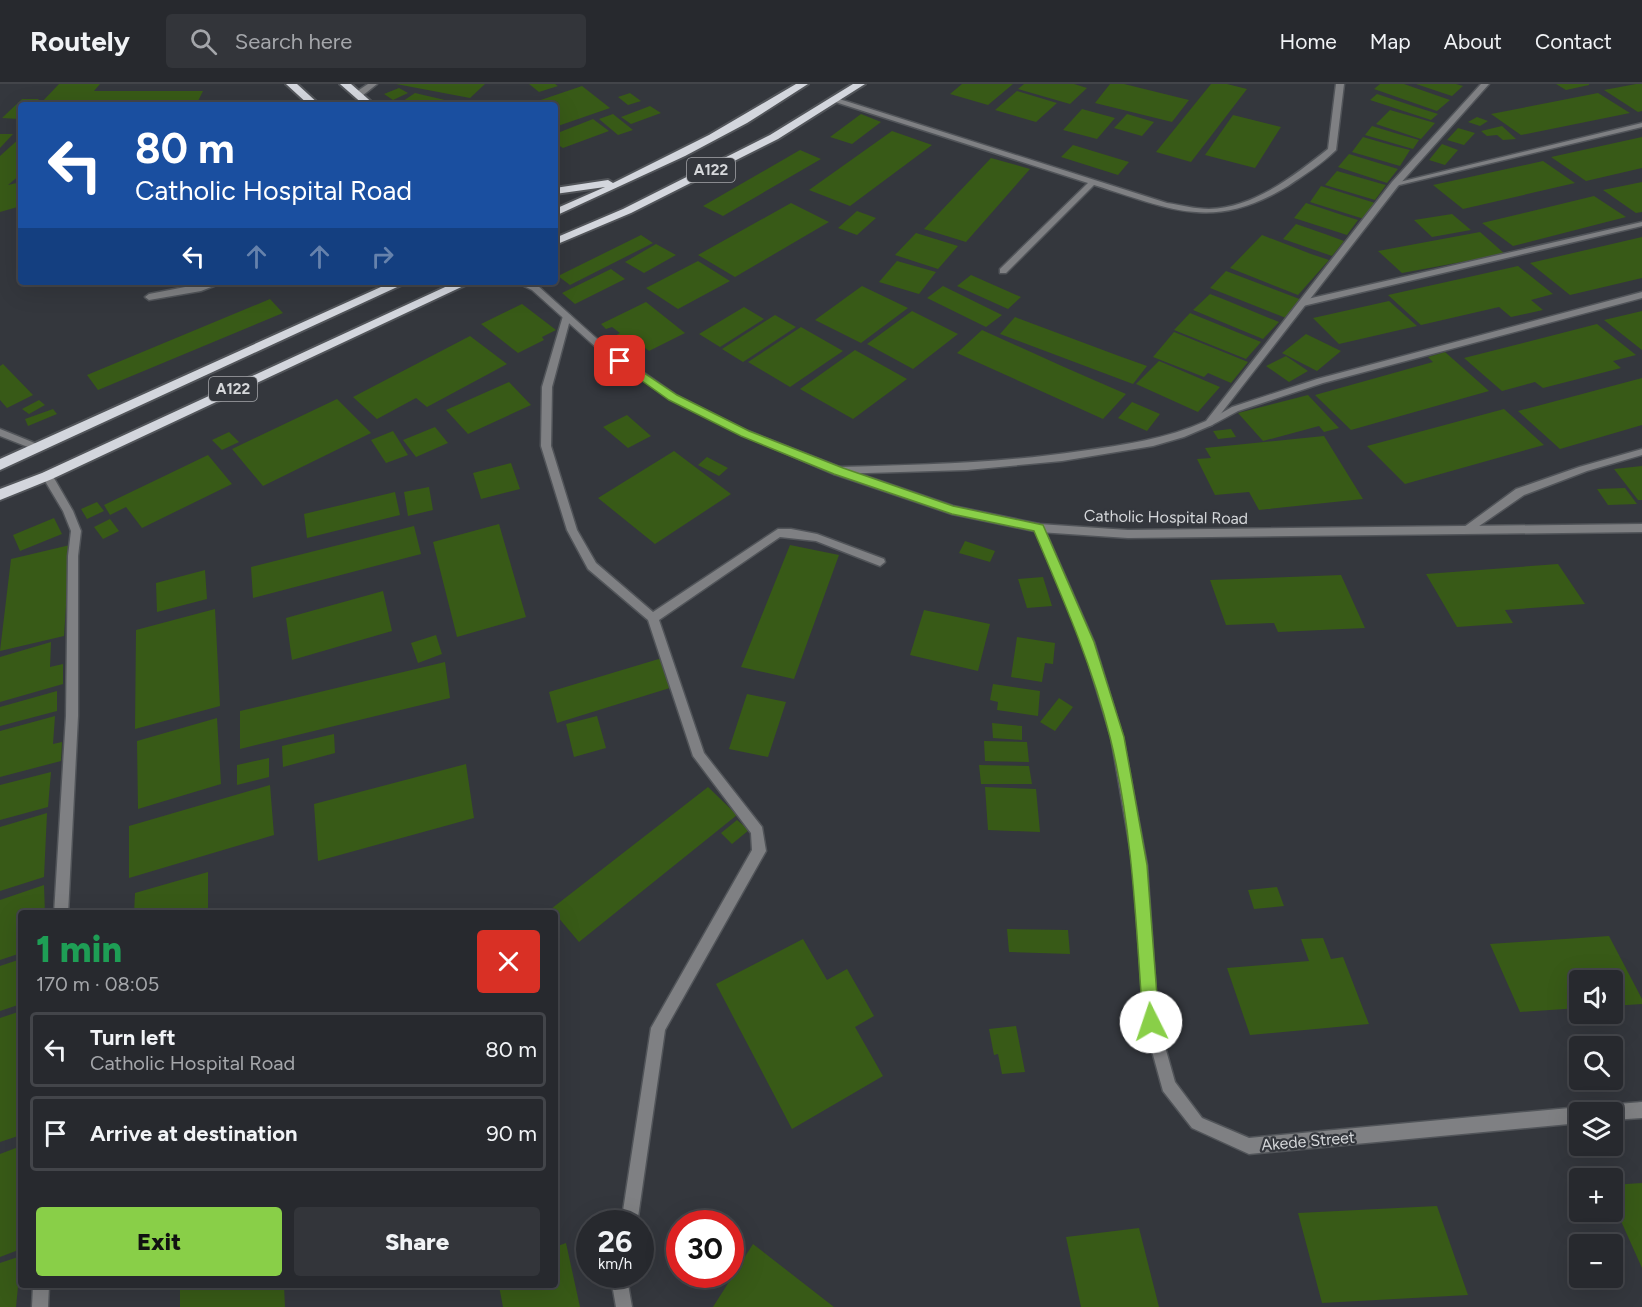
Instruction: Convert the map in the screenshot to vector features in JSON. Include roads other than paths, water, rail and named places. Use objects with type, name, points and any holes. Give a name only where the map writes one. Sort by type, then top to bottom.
[{"type":"highway","points":[[291,84],[312,102]]},
{"type":"highway","points":[[345,84],[367,102]]},
{"type":"highway","name":"A122","points":[[558,212],[633,180],[697,147],[803,84]]},
{"type":"highway","name":"A122","points":[[558,241],[627,211],[721,165],[774,137],[860,84]]},
{"type":"highway","points":[[558,191],[633,180]]},
{"type":"highway","points":[[356,304],[369,285]]},
{"type":"highway","name":"A122","points":[[0,465],[396,285]]},
{"type":"highway","name":"A122","points":[[0,495],[47,476],[460,285]]},
{"type":"street","points":[[359,94],[373,84]]},
{"type":"street","points":[[833,100],[1166,205],[1197,211],[1217,211],[1236,207],[1297,178],[1332,150],[1340,84]]},
{"type":"street","points":[[1209,423],[1395,184],[1485,84]]},
{"type":"street","points":[[1395,184],[1642,125]]},
{"type":"street","points":[[1003,271],[1093,182]]},
{"type":"street","points":[[1303,303],[1642,224]]},
{"type":"street","points":[[149,297],[210,285]]},
{"type":"street","name":"Catholic Hospital Road","points":[[534,285],[602,348],[673,398],[745,433],[838,471],[952,510],[1039,528],[1128,534],[1642,528]]},
{"type":"street","points":[[838,471],[937,469],[1046,461],[1153,444],[1182,436],[1235,409],[1320,381],[1642,295]]},
{"type":"street","points":[[567,316],[547,387],[546,446],[572,530],[592,566],[653,618],[699,756],[757,831],[759,851],[658,1028],[631,1210]]},
{"type":"street","points":[[0,432],[38,448]]},
{"type":"street","points":[[1465,530],[1520,492],[1583,468],[1642,452]]},
{"type":"street","points":[[47,476],[68,511],[76,531],[73,556],[72,716],[61,910]]},
{"type":"street","name":"Akede Street","points":[[1039,528],[1088,642],[1117,737],[1140,865],[1151,1022],[1168,1086],[1197,1123],[1249,1146],[1569,1116]]},
{"type":"street","points":[[653,618],[778,533],[793,532],[819,538],[880,562]]},
{"type":"street","points":[[1623,1112],[1642,1110]]},
{"type":"street","points":[[40,1307],[41,1288]]},
{"type":"street","points":[[621,1288],[624,1307]]}]
